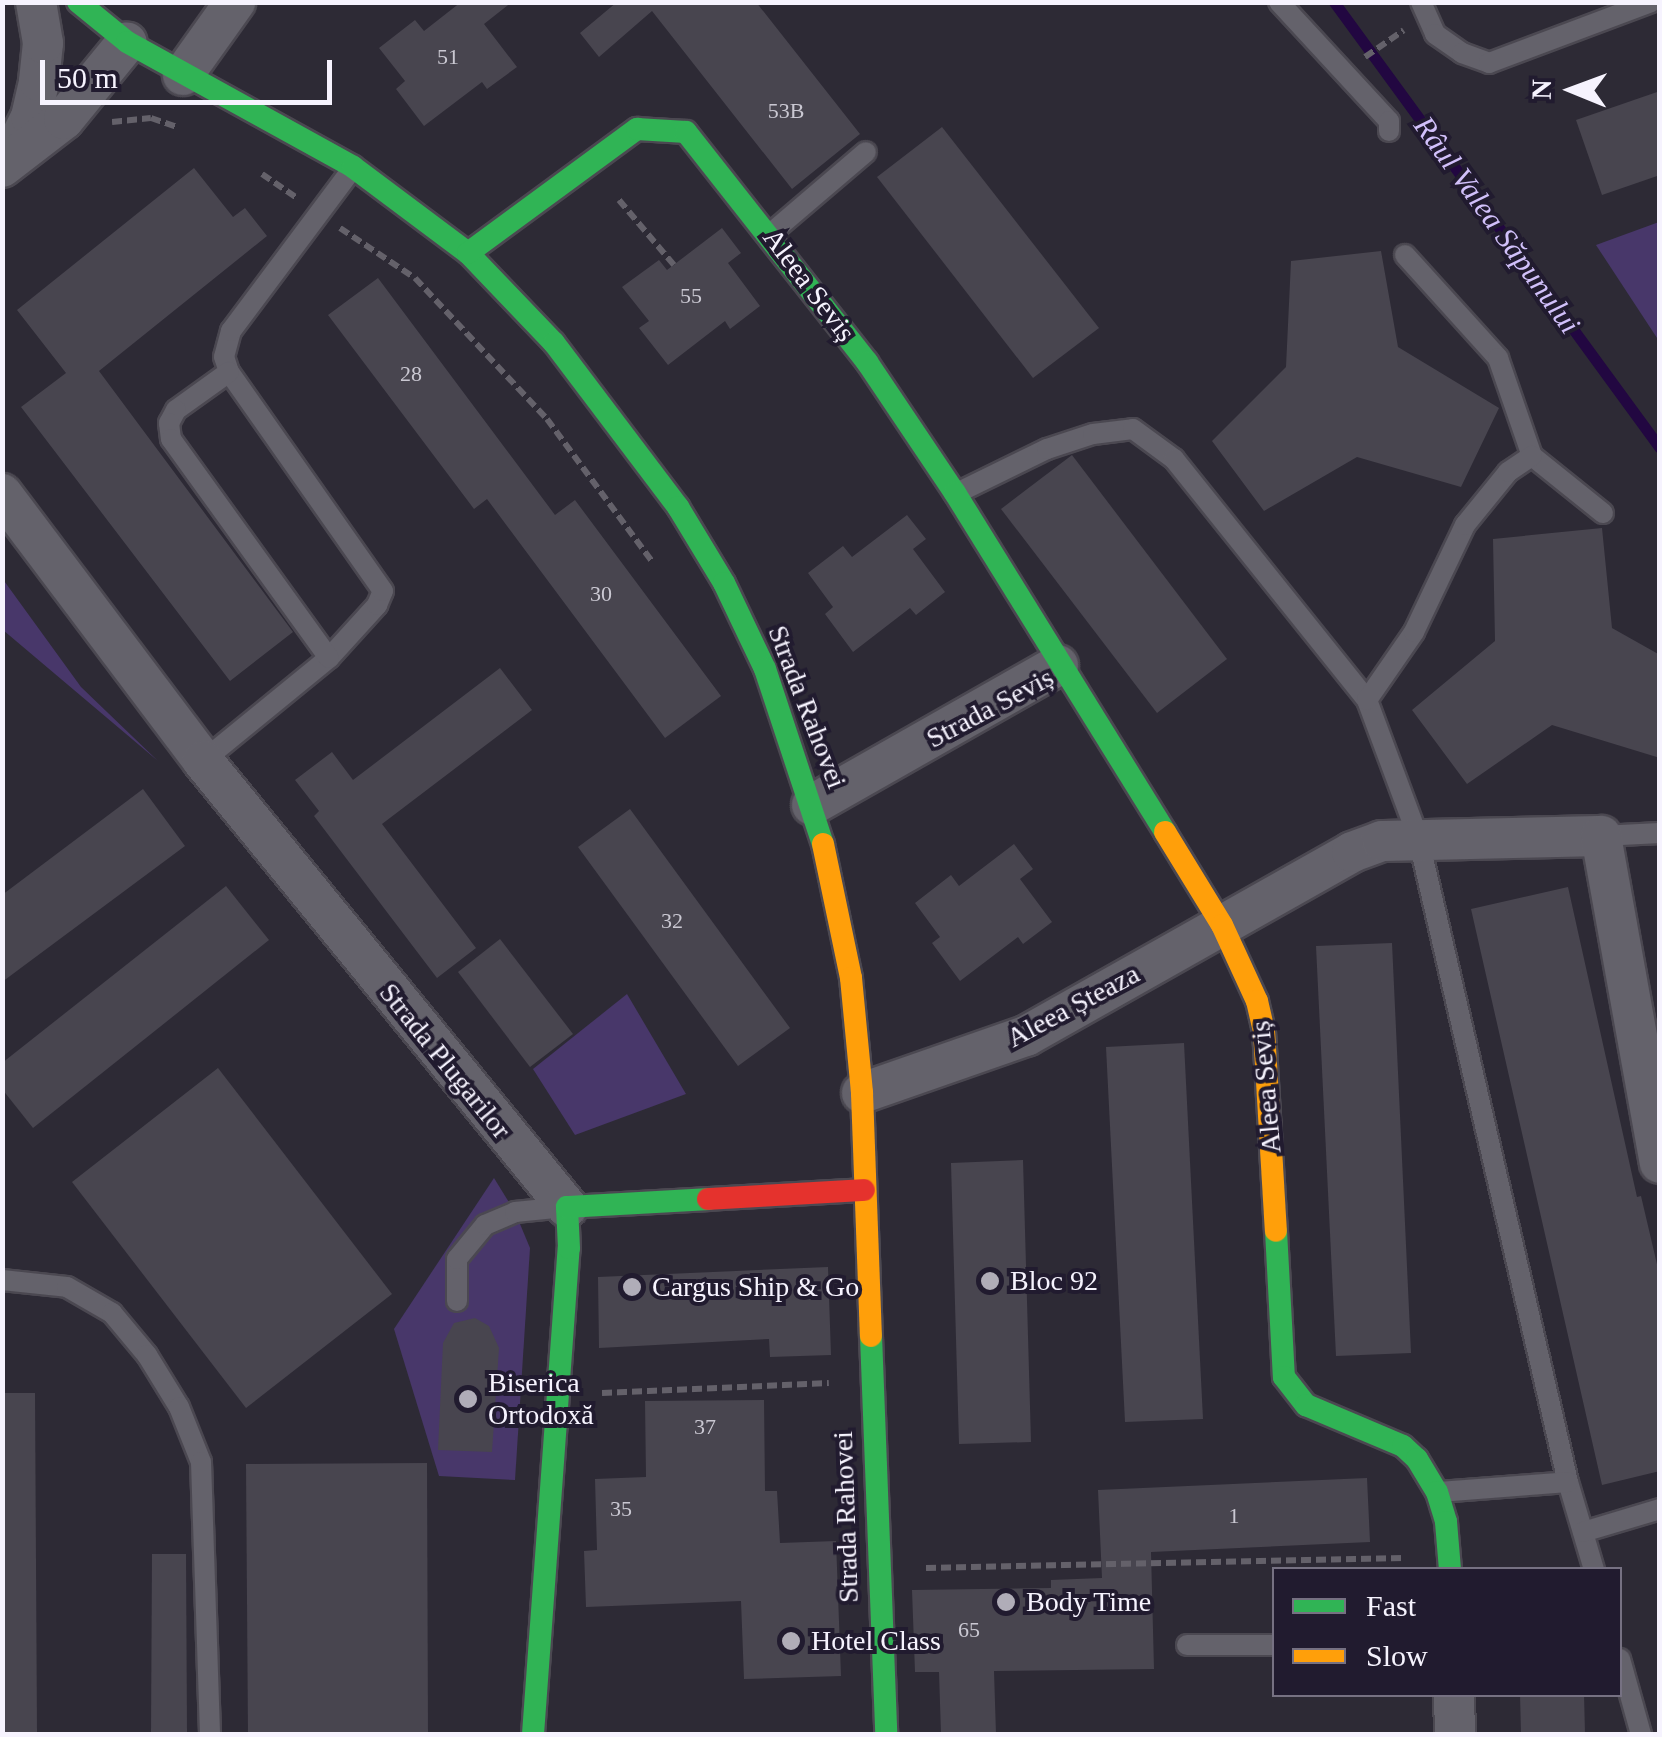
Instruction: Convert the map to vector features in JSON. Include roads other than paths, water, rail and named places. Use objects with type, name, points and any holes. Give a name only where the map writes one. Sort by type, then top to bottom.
[{"type":"street","points":[[5,165],[31,117],[39,81],[43,43],[36,2]]},
{"type":"street","name":"Strada Rahovei","points":[[78,2],[127,42],[353,168],[468,254],[554,343],[678,507],[724,584],[765,669],[812,805],[844,932],[862,1093],[886,1734]]},
{"type":"street","points":[[183,75],[235,2]]},
{"type":"street","points":[[5,165],[64,119],[127,42]]},
{"type":"street","name":"Aleea Seviș","points":[[468,254],[637,129],[686,132],[867,362],[956,493],[1058,665]]},
{"type":"street","name":"Strada Plugarilor","points":[[2,494],[203,761],[567,1206]]},
{"type":"street","name":"Strada Seviș","points":[[812,805],[1058,665],[1222,925]]},
{"type":"street","points":[[1222,925],[1352,852],[1382,841],[1418,837],[1601,836],[1660,1163]]},
{"type":"street","name":"Aleea Seviș","points":[[1222,925],[1257,1001],[1264,1030],[1284,1377],[1306,1404],[1403,1446],[1417,1459],[1437,1492],[1450,1564]]},
{"type":"street","name":"Aleea Șteaza","points":[[862,1093],[1026,1036],[1222,925]]},
{"type":"street","points":[[533,1734],[569,1248],[567,1206],[864,1190]]},
{"type":"street","points":[[1454,1697],[1456,1734]]},
{"type":"lane","points":[[1278,2],[1389,122],[1389,131]]},
{"type":"lane","points":[[1420,2],[1435,34],[1462,53],[1489,63],[1651,2]]},
{"type":"lane","points":[[770,234],[866,152]]},
{"type":"lane","points":[[203,761],[329,658],[376,605],[383,591],[229,372],[224,357],[231,331],[353,168]]},
{"type":"lane","points":[[1404,255],[1498,358],[1532,456],[1603,513]]},
{"type":"lane","points":[[229,372],[176,410],[169,423],[171,439],[329,658]]},
{"type":"lane","points":[[956,493],[1047,449],[1093,434],[1132,429],[1174,458],[1367,700],[1418,837],[1568,1482],[1593,1567]]},
{"type":"lane","points":[[1367,700],[1414,632],[1465,524],[1508,472],[1532,456]]},
{"type":"lane","points":[[1601,836],[1660,833]]},
{"type":"lane","points":[[457,1301],[457,1259],[485,1225],[516,1212],[567,1206]]},
{"type":"lane","points":[[2,1280],[66,1288],[112,1313],[180,1407],[202,1476],[210,1734]]},
{"type":"lane","points":[[1437,1492],[1568,1482]]},
{"type":"lane","points":[[1583,1532],[1660,1509]]},
{"type":"lane","points":[[1187,1645],[1272,1645]]},
{"type":"lane","points":[[1622,1666],[1641,1734]]},
{"type":"waterway","name":"Râul Valea Săpunului","points":[[1334,2],[1660,448]]},
{"type":"place","name":"Bloc 92","points":[[990,1281]]},
{"type":"place","name":"Cargus Ship & Go","points":[[632,1287]]},
{"type":"place","name":"Biserica Ortodoxă","points":[[468,1399]]},
{"type":"place","name":"Body Time","points":[[1006,1602]]},
{"type":"place","name":"Hotel Class","points":[[791,1641]]}]
